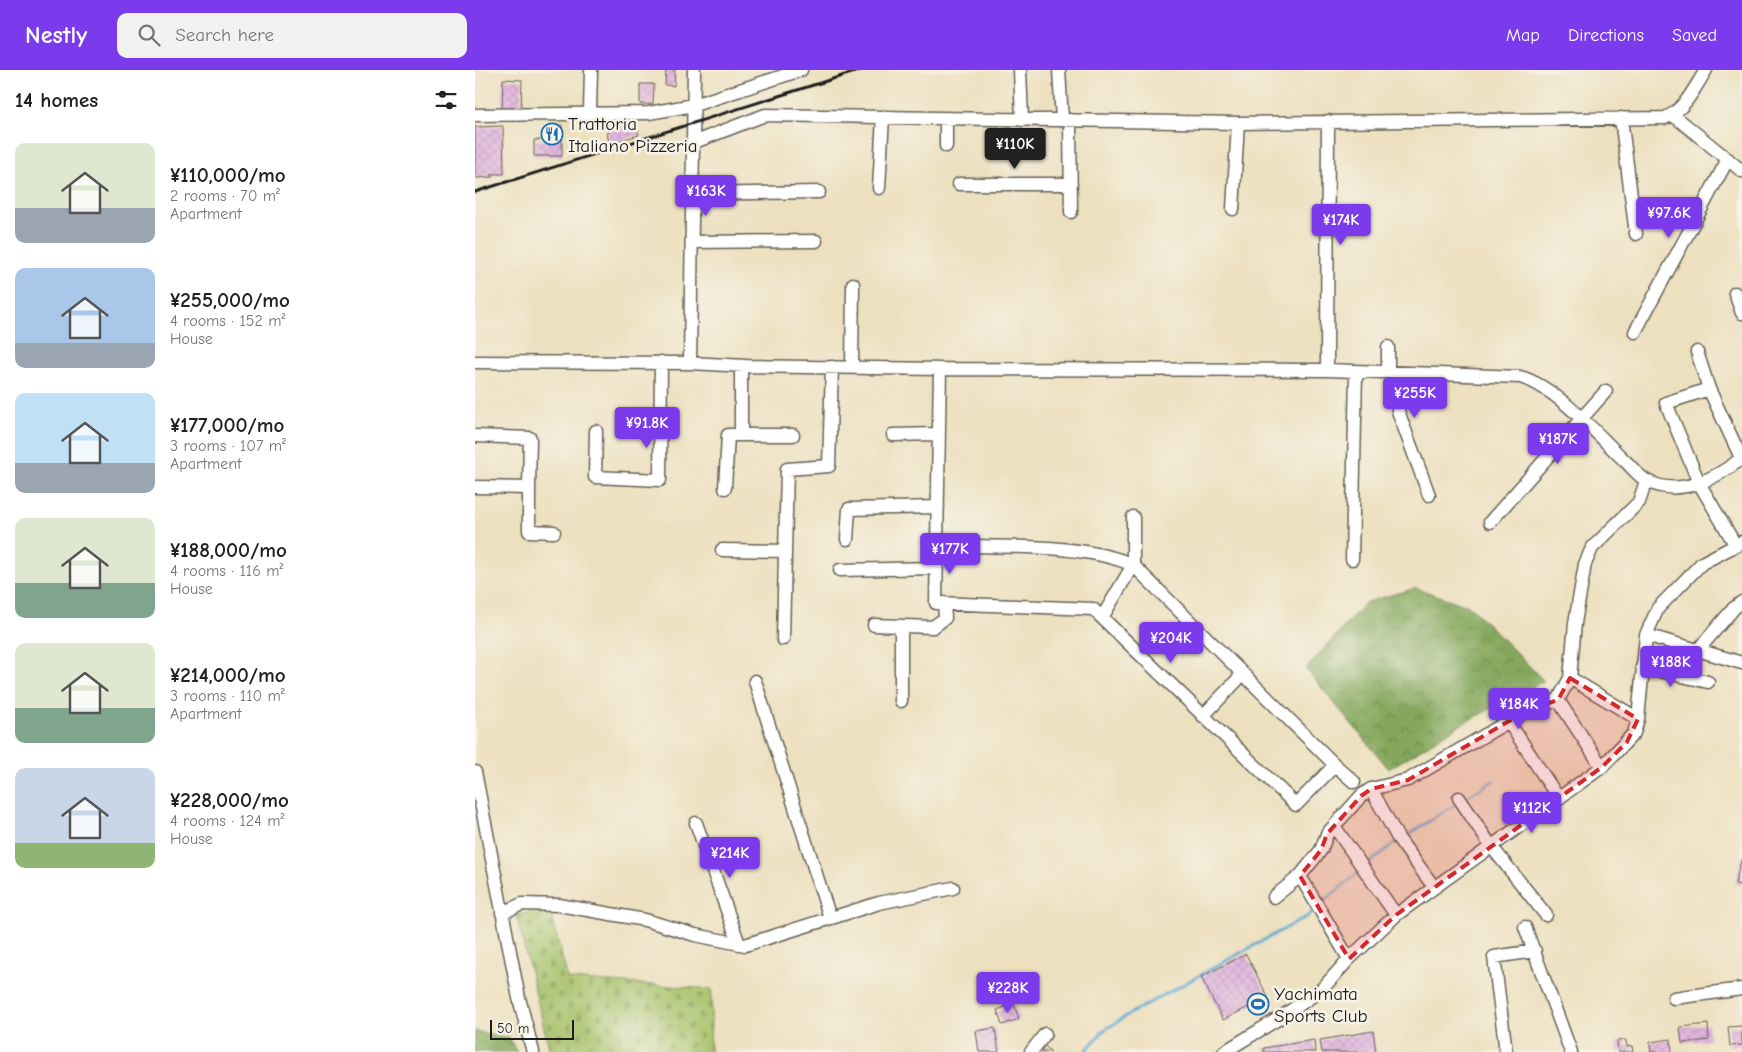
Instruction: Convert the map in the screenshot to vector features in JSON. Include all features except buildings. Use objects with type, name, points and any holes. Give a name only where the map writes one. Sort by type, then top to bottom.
[{"type":"street","points":[[591,70],[591,112]]},
{"type":"street","points":[[691,363],[694,70]]},
{"type":"street","points":[[475,115],[591,112],[649,113],[694,105],[801,70]]},
{"type":"street","points":[[1020,70],[1022,120]]},
{"type":"street","points":[[1059,70],[1066,120],[1071,184],[1071,212]]},
{"type":"street","points":[[692,143],[765,115],[1237,124],[1328,121],[1665,118],[1673,115],[1682,107],[1706,70]]},
{"type":"street","points":[[1673,115],[1742,172]]},
{"type":"street","points":[[879,188],[883,117]]},
{"type":"street","points":[[946,118],[946,146]]},
{"type":"street","points":[[1621,118],[1636,234]]},
{"type":"street","points":[[1327,370],[1328,121]]},
{"type":"street","points":[[1233,209],[1237,124]]},
{"type":"street","points":[[1635,332],[1728,159]]},
{"type":"street","points":[[959,184],[1071,184]]},
{"type":"street","points":[[692,194],[819,192]]},
{"type":"street","points":[[692,242],[816,241]]},
{"type":"street","points":[[852,367],[853,284]]},
{"type":"street","points":[[1735,293],[1742,313]]},
{"type":"street","points":[[1389,347],[1388,373],[1399,390],[1398,411],[1429,495]]},
{"type":"street","points":[[475,362],[661,362],[741,366],[940,369],[1327,370],[1520,377],[1543,387],[1580,418],[1646,481],[1671,487],[1699,482],[1720,475],[1742,459],[1709,389],[1697,352]]},
{"type":"street","points":[[596,431],[595,477],[660,480],[661,362]]},
{"type":"street","points":[[741,366],[741,435]]},
{"type":"street","points":[[783,639],[787,469],[829,466],[832,367]]},
{"type":"street","points":[[940,369],[937,434],[936,603],[1093,609],[1103,616],[1296,805],[1335,765]]},
{"type":"street","points":[[1352,559],[1356,372]]},
{"type":"street","points":[[1223,1052],[1286,1014],[1322,989],[1349,959],[1396,915],[1602,767],[1634,733],[1639,719],[1646,636],[1658,608],[1702,563],[1739,544],[1699,482],[1666,403],[1709,389]]},
{"type":"street","points":[[1490,522],[1606,390]]},
{"type":"street","points":[[893,435],[937,434]]},
{"type":"street","points":[[725,488],[728,435],[793,435]]},
{"type":"street","points":[[475,436],[530,438],[529,531],[554,532]]},
{"type":"street","points":[[1274,897],[1301,876],[1321,850],[1327,834],[1361,796],[1371,789],[1408,780],[1528,710],[1558,700],[1571,678],[1575,624],[1585,564],[1592,548],[1639,502],[1646,481]]},
{"type":"street","points":[[475,487],[529,488]]},
{"type":"street","points":[[847,539],[849,509],[938,507]]},
{"type":"street","points":[[1103,616],[1133,565],[1133,517]]},
{"type":"street","points":[[937,546],[1079,551],[1120,559],[1133,565],[1242,675],[1353,782]]},
{"type":"street","points":[[722,550],[785,550]]},
{"type":"street","points":[[840,570],[936,568]]},
{"type":"street","points":[[1698,650],[1733,608],[1742,602]]},
{"type":"street","points":[[874,625],[933,627],[945,618],[944,603]]},
{"type":"street","points":[[901,626],[901,701]]},
{"type":"street","points":[[1646,636],[1742,663]]},
{"type":"street","points":[[1642,667],[1708,682]]},
{"type":"street","points":[[1203,716],[1242,675]]},
{"type":"street","points":[[1571,678],[1639,719]]},
{"type":"street","points":[[755,681],[830,918]]},
{"type":"street","points":[[1558,700],[1602,767]]},
{"type":"street","points":[[1508,721],[1559,799]]},
{"type":"street","points":[[475,772],[519,998],[533,1052]]},
{"type":"street","points":[[1371,789],[1399,838],[1434,887]]},
{"type":"street","points":[[1459,798],[1491,846],[1546,915]]},
{"type":"street","points":[[696,823],[739,944]]},
{"type":"street","points":[[1334,826],[1396,915]]},
{"type":"street","points":[[1301,876],[1349,959]]},
{"type":"street","points":[[503,913],[522,904],[559,905],[645,920],[695,935],[739,944],[751,943],[879,903],[953,888]]},
{"type":"street","points":[[1525,927],[1571,1052]]},
{"type":"street","points":[[1506,1052],[1494,958],[1535,951]]},
{"type":"street","points":[[1673,998],[1742,989]]},
{"type":"street","points":[[1031,1052],[1045,1034]]},
{"type":"highlighted area","points":[[1570,678],[1638,719],[1627,742],[1602,767],[1396,915],[1349,959],[1300,876],[1321,850],[1327,834],[1361,796],[1371,789],[1408,780],[1528,710],[1558,700]]},
{"type":"green space","points":[[1416,588],[1471,607],[1544,681],[1460,725],[1389,769],[1306,669],[1366,602]]},
{"type":"green space","points":[[549,909],[568,979],[712,989],[710,1052],[550,1052],[516,915]]},
{"type":"green space","points":[[475,1031],[509,1038],[517,1052],[475,1052]]},
{"type":"waterway","points":[[1464,799],[1493,781]]},
{"type":"waterway","points":[[1403,838],[1459,802]]},
{"type":"waterway","points":[[1365,867],[1397,841]]},
{"type":"waterway","points":[[1321,904],[1360,871]]},
{"type":"waterway","points":[[1085,1052],[1103,1031],[1131,1013],[1308,916],[1317,908]]},
{"type":"railway","points":[[475,192],[861,70]]},
{"type":"place","name":"Trattoria Italiano Pizzeria","points":[[552,134]]},
{"type":"place","name":"Yachimata Sports Club","points":[[1258,1004]]}]
